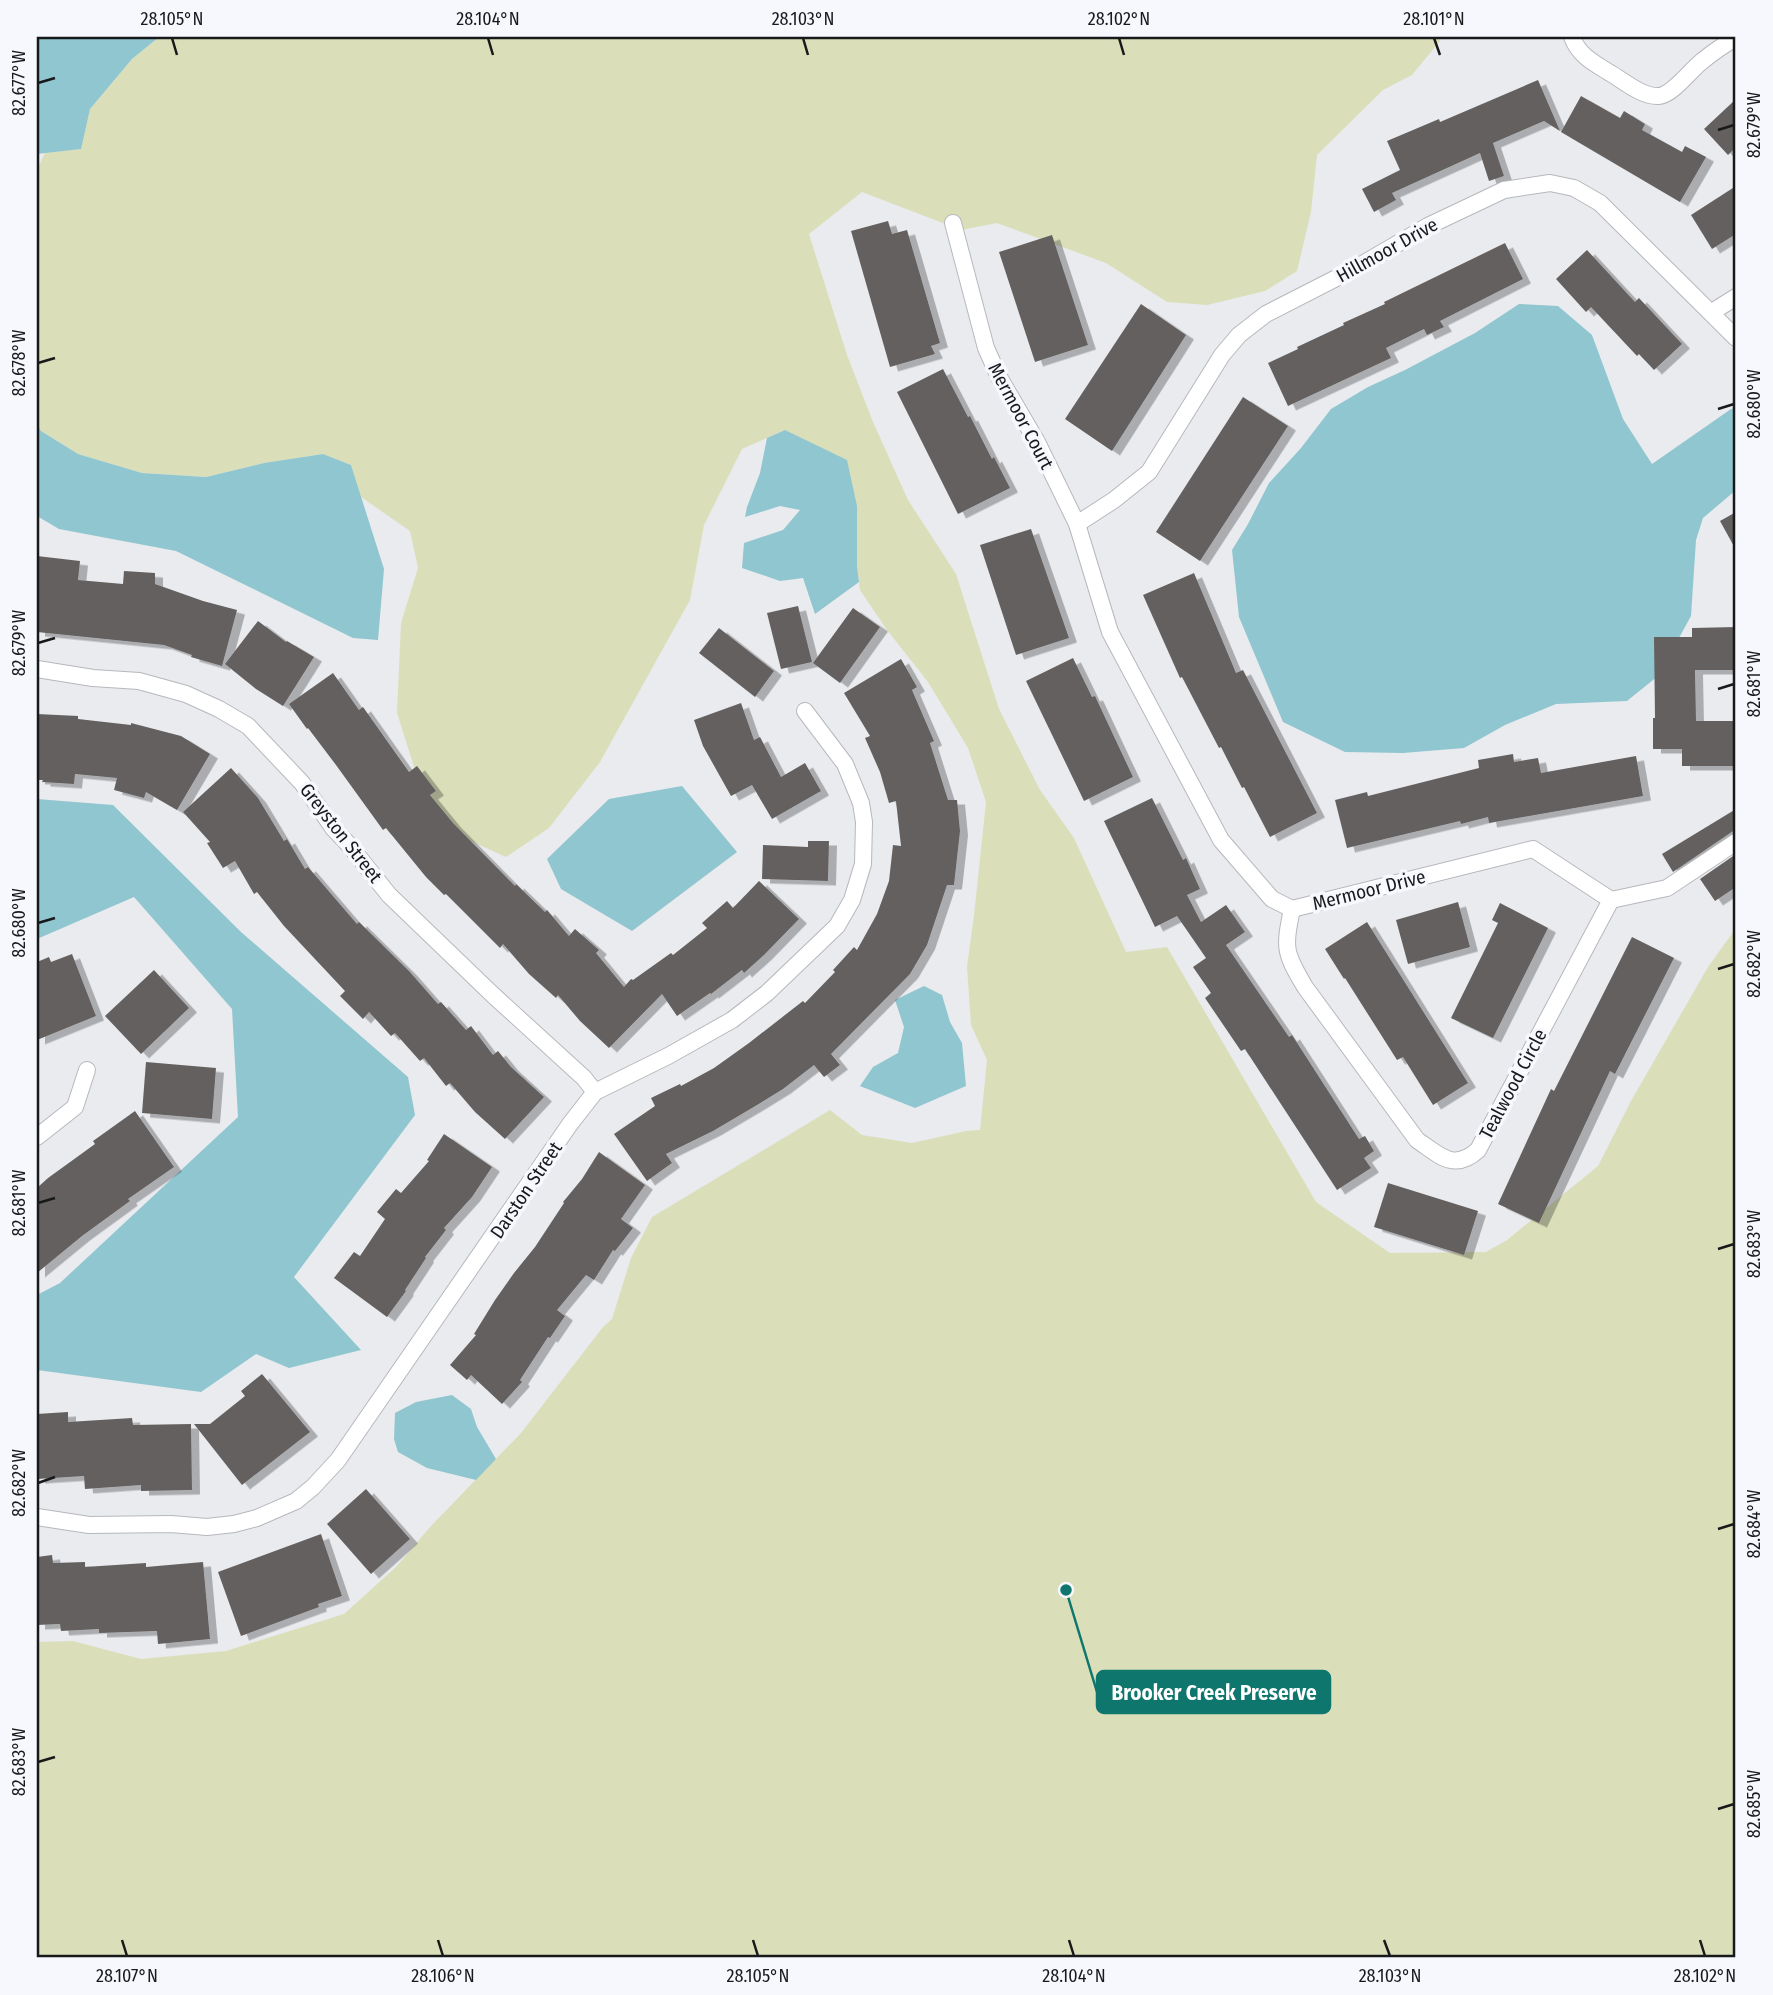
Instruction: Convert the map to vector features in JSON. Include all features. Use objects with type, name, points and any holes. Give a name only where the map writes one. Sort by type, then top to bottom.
[{"type":"street","points":[[1574,41],[1585,58],[1645,94],[1659,96],[1668,93],[1699,63],[1736,38]]},
{"type":"street","name":"Hillmoor Drive","points":[[1077,524],[1114,500],[1149,472],[1222,355],[1239,335],[1266,314],[1354,269],[1428,226],[1504,190],[1550,183],[1574,188],[1600,202],[1736,338]]},
{"type":"street","name":"Mermoor Court","points":[[953,223],[986,348],[999,377],[1037,442],[1077,524]]},
{"type":"street","points":[[1712,312],[1736,297]]},
{"type":"street","name":"Mermoor Drive","points":[[1077,524],[1110,632],[1221,840],[1272,898],[1292,909],[1533,849],[1611,900]]},
{"type":"street","name":"Greyston Street","points":[[37,669],[93,678],[139,681],[186,694],[248,726],[302,783],[333,828],[389,895],[584,1078],[595,1092]]},
{"type":"street","name":"Darston Street","points":[[37,1517],[89,1525],[171,1524],[207,1527],[234,1524],[257,1518],[296,1501],[338,1461],[570,1124],[595,1092],[732,1020],[767,993],[837,926],[852,900],[863,864],[864,822],[861,803],[845,764],[805,712]]},
{"type":"street","points":[[1611,900],[1667,888],[1736,842]]},
{"type":"street","name":"Tealwood Circle","points":[[1292,909],[1285,942],[1291,964],[1305,987],[1417,1140],[1454,1161],[1470,1158],[1478,1150],[1611,900]]},
{"type":"street","points":[[37,1138],[75,1107],[87,1070]]},
{"type":"green space","points":[[159,37],[1439,37],[1440,41],[1412,75],[1383,90],[1317,155],[1311,212],[1297,271],[1265,291],[1207,305],[1167,302],[1106,263],[997,223],[961,230],[862,192],[809,234],[847,355],[873,422],[908,500],[956,574],[999,709],[1040,790],[1074,838],[1126,952],[1167,947],[1316,1202],[1390,1253],[1486,1252],[1507,1240],[1598,1166],[1631,1101],[1708,967],[1736,928],[1736,1958],[37,1958],[37,1642],[73,1641],[141,1659],[226,1651],[344,1614],[396,1567],[431,1526],[521,1433],[612,1319],[631,1258],[652,1217],[830,1110],[862,1135],[912,1143],[980,1130],[987,1060],[971,1025],[967,967],[986,802],[968,748],[928,682],[860,590],[857,566],[785,430],[742,449],[704,525],[690,600],[600,762],[549,828],[506,857],[455,834],[417,776],[397,713],[401,623],[418,568],[410,531],[361,497],[351,465],[323,454],[264,463],[206,477],[142,473],[78,454],[41,431],[37,424],[37,170],[45,153],[80,149],[90,109],[132,59]]},
{"type":"water","points":[[37,37],[159,37],[132,59],[90,109],[81,149],[37,154]]},
{"type":"water","points":[[1519,304],[1558,306],[1592,335],[1623,419],[1652,464],[1736,408],[1736,490],[1703,518],[1696,540],[1691,616],[1658,676],[1627,701],[1556,704],[1505,725],[1464,748],[1403,753],[1345,752],[1283,722],[1239,617],[1232,550],[1269,483],[1331,409],[1368,387],[1475,333]]},
{"type":"water","points":[[37,424],[41,431],[78,454],[142,473],[206,477],[264,463],[323,454],[351,465],[384,569],[378,640],[353,638],[176,551],[59,529],[37,516]]},
{"type":"water","points":[[785,430],[847,460],[857,506],[859,582],[815,614],[803,578],[780,581],[742,568],[744,543],[783,530],[800,510],[780,506],[745,517],[760,473],[767,438]]},
{"type":"water","points":[[682,786],[737,852],[632,931],[561,889],[547,859],[609,799]]},
{"type":"water","points":[[37,799],[113,805],[241,932],[408,1077],[415,1115],[294,1277],[361,1350],[289,1368],[256,1354],[201,1392],[37,1370],[37,1295],[60,1283],[238,1117],[232,1009],[134,897],[37,939]]},
{"type":"water","points":[[924,986],[942,995],[950,1022],[962,1043],[966,1086],[915,1108],[860,1086],[873,1067],[898,1053],[904,1027],[895,1000]]},
{"type":"water","points":[[452,1395],[471,1409],[477,1427],[496,1459],[476,1480],[427,1468],[398,1452],[394,1439],[395,1413],[416,1402]]},
{"type":"building","points":[[1538,80],[1560,131],[1544,121],[1493,143],[1504,176],[1489,181],[1480,153],[1392,193],[1396,200],[1374,212],[1362,189],[1400,170],[1387,141],[1439,119],[1440,122]]},
{"type":"building","points":[[1581,96],[1620,118],[1624,111],[1645,124],[1642,130],[1682,152],[1685,146],[1706,157],[1680,202],[1561,132]]},
{"type":"building","points":[[1736,99],[1736,147],[1728,155],[1704,129]]},
{"type":"building","points":[[1736,186],[1736,234],[1712,249],[1691,215]]},
{"type":"building","points":[[888,221],[892,234],[907,230],[940,343],[931,346],[935,354],[890,367],[851,231]]},
{"type":"building","points":[[1052,235],[1088,345],[1035,362],[999,252]]},
{"type":"building","points":[[1505,243],[1523,279],[1440,321],[1444,327],[1427,335],[1424,329],[1386,348],[1391,358],[1288,406],[1268,363]]},
{"type":"building","points":[[1587,250],[1635,302],[1639,298],[1682,344],[1654,370],[1639,354],[1637,356],[1591,307],[1586,312],[1556,279]]},
{"type":"building","points":[[1141,304],[1186,335],[1112,451],[1065,419]]},
{"type":"building","points":[[943,369],[1010,488],[958,514],[897,392]]},
{"type":"building","points":[[1243,397],[1288,426],[1200,561],[1156,532]]},
{"type":"building","points":[[1736,512],[1736,550],[1720,521]]},
{"type":"building","points":[[1031,529],[1069,638],[1016,655],[980,545]]},
{"type":"building","points":[[37,556],[80,561],[78,580],[123,584],[124,571],[155,573],[155,584],[237,610],[222,666],[164,645],[37,632]]},
{"type":"building","points":[[1194,573],[1236,673],[1243,670],[1317,813],[1270,837],[1182,677],[1180,678],[1143,595]]},
{"type":"building","points":[[798,606],[812,662],[781,669],[767,613]]},
{"type":"building","points":[[853,608],[880,627],[840,683],[813,663]]},
{"type":"building","points":[[258,621],[286,642],[314,657],[283,706],[225,664]]},
{"type":"building","points":[[1736,627],[1736,670],[1695,670],[1696,721],[1736,721],[1734,766],[1682,766],[1682,749],[1653,749],[1654,637],[1692,637],[1692,628]]},
{"type":"building","points":[[719,628],[774,671],[755,697],[699,653]]},
{"type":"building","points":[[1073,658],[1092,697],[1095,696],[1133,777],[1084,801],[1026,681]]},
{"type":"building","points":[[901,659],[917,687],[912,690],[934,741],[930,743],[948,800],[957,800],[960,831],[954,885],[947,885],[927,945],[910,974],[831,1054],[840,1065],[824,1077],[814,1065],[752,1108],[666,1154],[672,1163],[647,1181],[614,1134],[655,1106],[651,1098],[714,1068],[803,1001],[805,1003],[835,972],[833,970],[854,947],[857,950],[877,914],[889,881],[893,845],[901,846],[896,801],[889,803],[880,772],[865,738],[870,736],[844,693]]},
{"type":"building","points":[[333,673],[359,710],[363,707],[409,772],[417,766],[436,791],[430,795],[453,823],[515,886],[516,884],[545,912],[547,910],[569,936],[575,929],[599,950],[596,953],[624,987],[631,979],[671,953],[673,955],[707,928],[702,923],[727,901],[733,908],[759,881],[799,919],[744,973],[742,970],[677,1016],[662,994],[609,1048],[580,1021],[558,995],[556,998],[529,974],[503,944],[500,948],[426,877],[386,828],[383,830],[307,729],[289,704]]},
{"type":"building","points":[[741,703],[754,740],[760,737],[781,777],[805,763],[821,791],[772,819],[752,785],[731,796],[703,746],[694,720]]},
{"type":"building","points":[[37,714],[131,723],[181,736],[210,754],[177,810],[146,792],[144,798],[114,790],[117,778],[75,774],[74,784],[42,782],[43,780],[37,780]]},
{"type":"building","points":[[1513,754],[1514,762],[1538,758],[1541,773],[1636,756],[1643,796],[1489,823],[1488,817],[1461,824],[1460,821],[1347,848],[1335,800],[1367,792],[1368,796],[1479,768],[1478,760]]},
{"type":"building","points":[[231,768],[258,798],[305,869],[308,867],[357,924],[359,922],[466,1030],[471,1026],[493,1055],[498,1051],[511,1067],[544,1097],[505,1139],[475,1112],[450,1083],[446,1086],[424,1058],[420,1061],[395,1033],[391,1036],[369,1012],[363,1019],[340,996],[345,991],[284,926],[257,892],[254,894],[235,861],[223,868],[207,843],[210,842],[183,812]]},
{"type":"building","points":[[1152,798],[1200,889],[1187,895],[1201,922],[1226,905],[1245,932],[1226,945],[1289,1037],[1292,1035],[1359,1139],[1365,1136],[1374,1151],[1364,1158],[1371,1168],[1337,1190],[1245,1049],[1241,1051],[1205,998],[1211,993],[1193,967],[1206,958],[1177,916],[1155,927],[1104,821]]},
{"type":"building","points":[[1736,809],[1736,829],[1673,872],[1662,854]]},
{"type":"building","points":[[808,841],[829,841],[828,881],[762,879],[763,845],[808,847]]},
{"type":"building","points":[[1736,854],[1736,887],[1715,901],[1700,879]]},
{"type":"building","points":[[1458,902],[1470,947],[1408,964],[1396,920]]},
{"type":"building","points":[[1500,903],[1548,928],[1493,1038],[1451,1018],[1498,923],[1492,920]]},
{"type":"building","points":[[1367,922],[1468,1083],[1433,1105],[1403,1057],[1397,1060],[1325,949]]},
{"type":"building","points":[[1632,937],[1674,958],[1615,1074],[1610,1071],[1539,1223],[1498,1204],[1551,1089],[1554,1091]]},
{"type":"building","points":[[72,954],[96,1016],[37,1040],[37,962],[49,957],[51,962]]},
{"type":"building","points":[[154,970],[189,1008],[141,1054],[105,1016]]},
{"type":"building","points":[[146,1062],[216,1068],[212,1119],[142,1113]]},
{"type":"building","points":[[135,1111],[174,1167],[128,1199],[130,1201],[37,1273],[37,1188],[95,1144],[93,1141]]},
{"type":"building","points":[[444,1134],[492,1167],[472,1197],[444,1228],[446,1230],[425,1257],[406,1291],[387,1317],[334,1278],[354,1252],[360,1256],[385,1219],[377,1212],[396,1189],[401,1193],[429,1161],[427,1160]]},
{"type":"building","points":[[599,1152],[645,1185],[621,1219],[633,1228],[615,1251],[613,1250],[594,1280],[586,1275],[557,1310],[565,1316],[550,1338],[548,1337],[520,1380],[522,1382],[502,1404],[471,1375],[467,1380],[450,1365],[476,1335],[474,1334],[495,1300],[535,1247]]},
{"type":"building","points":[[1388,1183],[1478,1211],[1464,1255],[1374,1227]]},
{"type":"building","points":[[262,1374],[310,1432],[242,1485],[194,1424],[210,1424],[245,1396],[241,1391]]},
{"type":"building","points":[[68,1412],[68,1422],[132,1418],[133,1425],[191,1424],[192,1490],[141,1491],[141,1485],[85,1489],[84,1476],[37,1479],[37,1414]]},
{"type":"building","points":[[366,1489],[410,1539],[371,1574],[327,1524]]},
{"type":"building","points":[[321,1534],[342,1596],[241,1636],[218,1572]]},
{"type":"building","points":[[52,1555],[53,1563],[85,1562],[85,1567],[146,1563],[146,1567],[203,1562],[210,1639],[158,1644],[157,1631],[99,1633],[99,1629],[61,1631],[60,1624],[37,1625],[37,1557]]},
{"type":"place","name":"Brooker Creek Preserve","points":[[1066,1590]]}]
